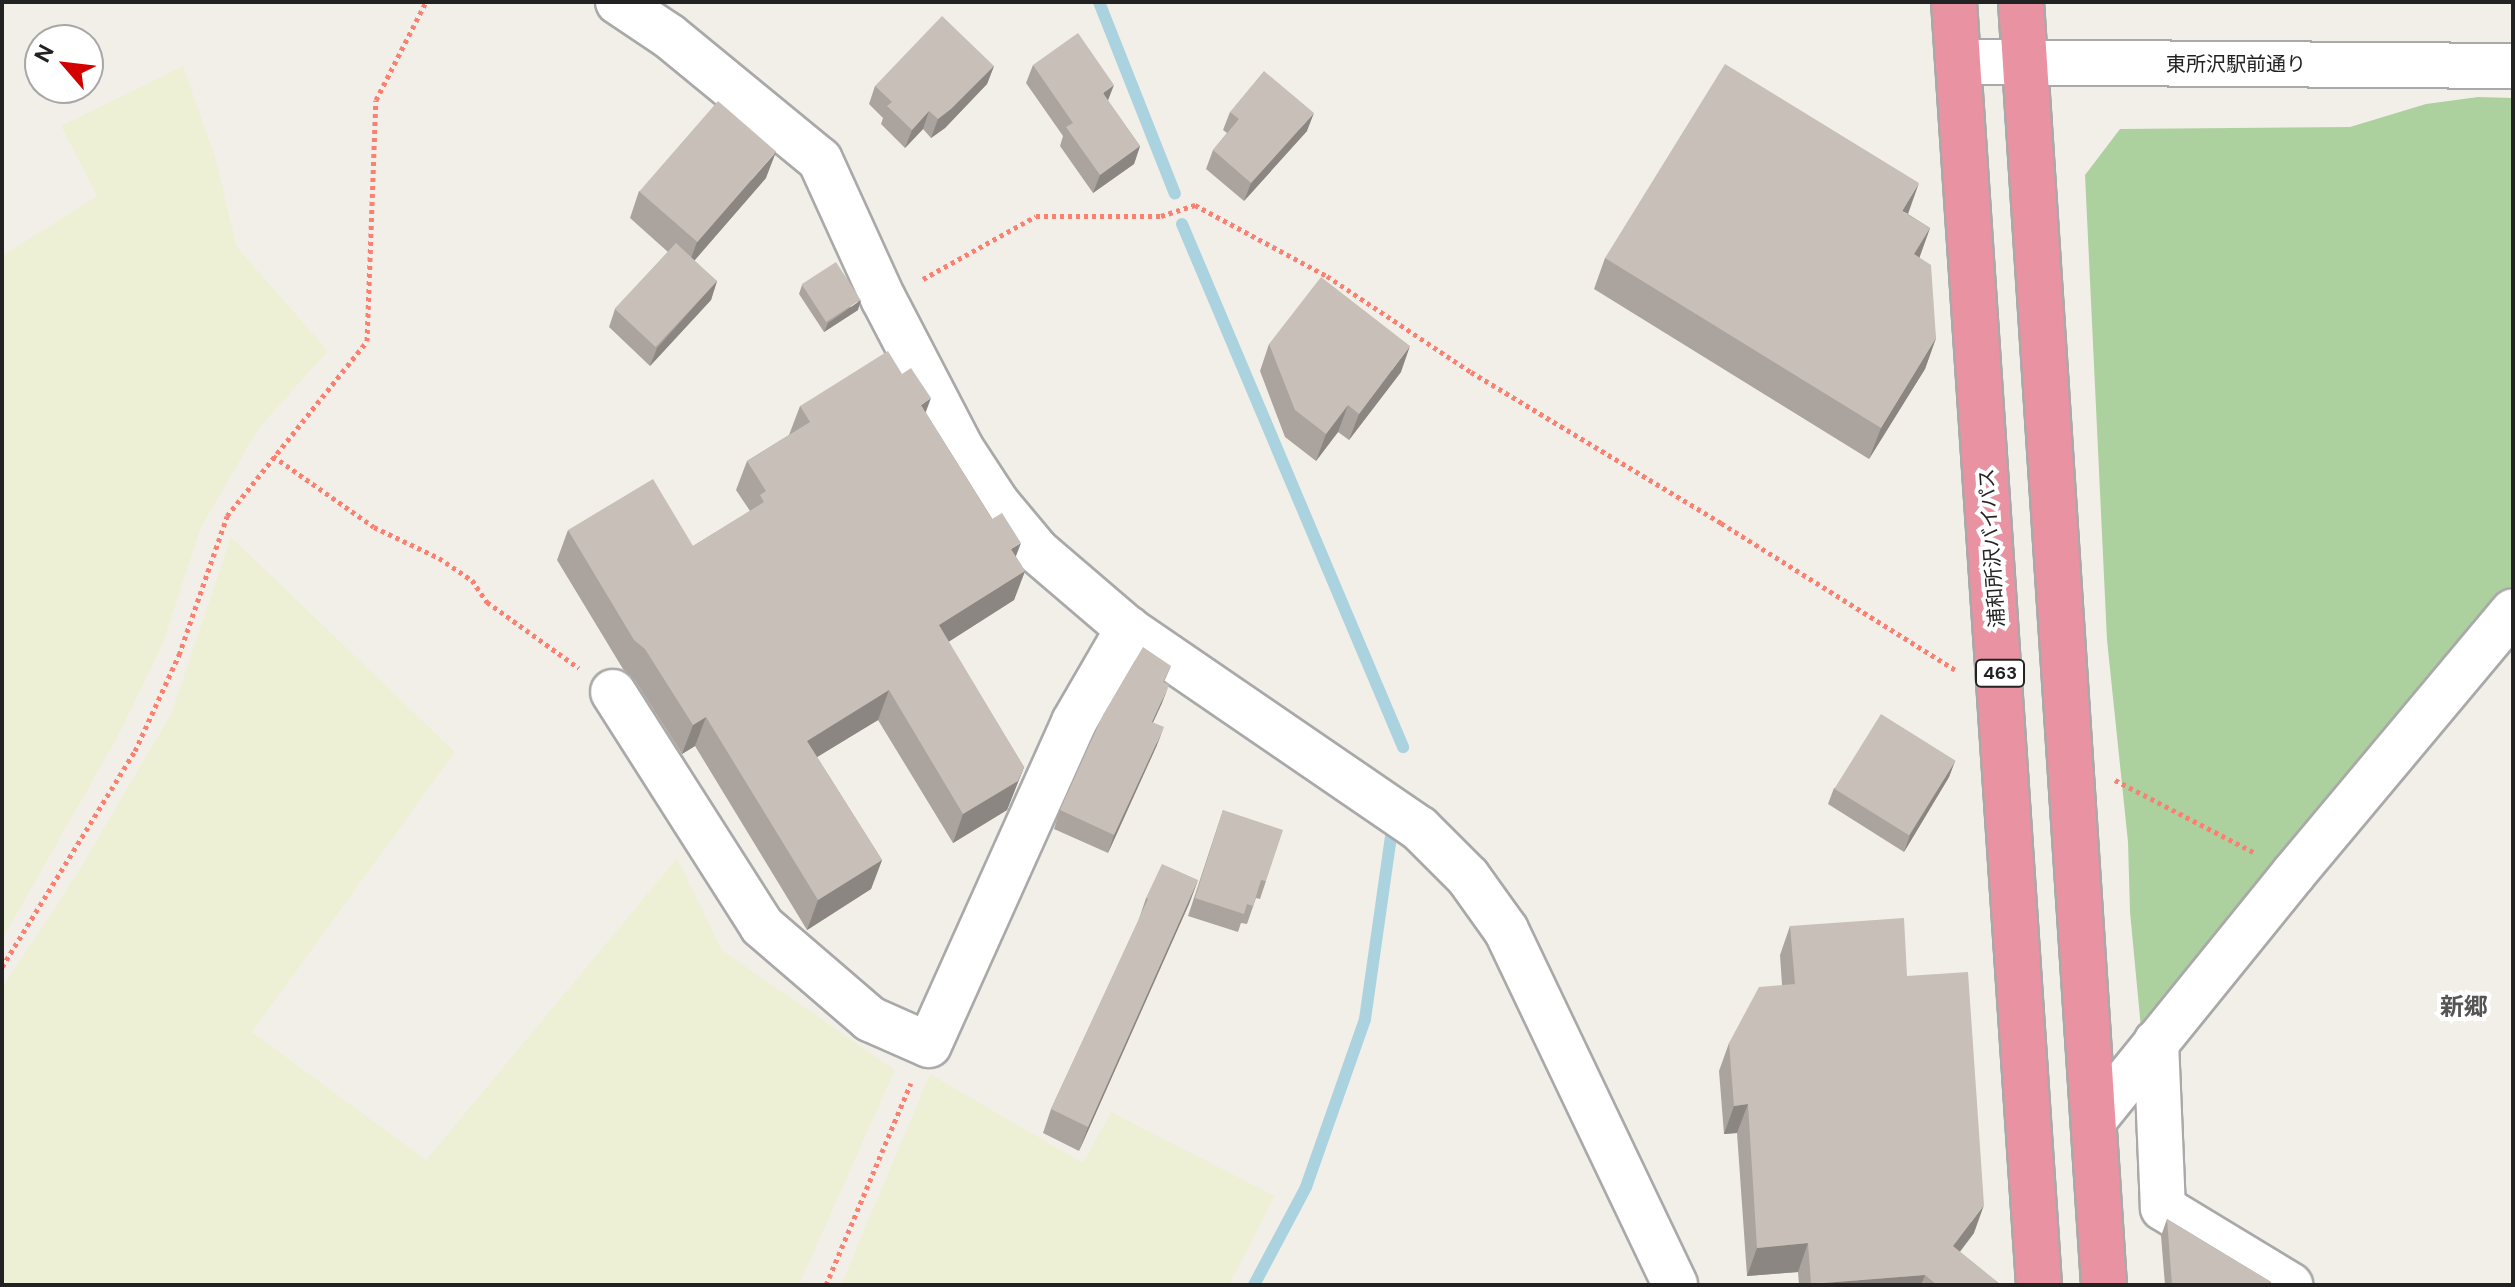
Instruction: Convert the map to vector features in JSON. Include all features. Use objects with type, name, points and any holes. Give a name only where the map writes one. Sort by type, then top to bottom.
[{"type":"highway","name":"浦和所沢バイパス","points":[[1954,2],[2039,1285]]},
{"type":"highway","points":[[2021,2],[2104,1285]]},
{"type":"street","points":[[618,2],[669,36],[820,160],[883,298],[961,448],[997,503],[1037,551],[1128,629],[1419,828],[1468,877],[1506,930],[1675,1285]]},
{"type":"street","name":"東所沢駅前通り","points":[[1958,62],[2513,66]]},
{"type":"street","points":[[2094,1120],[2294,873],[2513,611]]},
{"type":"street","points":[[613,692],[762,926],[870,1019],[929,1045],[1074,722],[1128,629]]},
{"type":"street","points":[[2156,1042],[2163,1208],[2290,1285]]},
{"type":"path","points":[[2,967],[135,751],[179,655],[227,516],[367,341],[376,100],[426,2]]},
{"type":"path","points":[[883,298],[957,263],[1036,216],[1161,216],[1195,205],[1327,276],[1471,372],[1721,523],[2001,699]]},
{"type":"path","points":[[273,456],[374,527],[439,558],[472,580],[487,602],[613,692]]},
{"type":"path","points":[[2068,755],[2294,873]]},
{"type":"path","points":[[826,1285],[929,1045]]},
{"type":"green space","points":[[183,66],[215,157],[237,247],[328,351],[259,428],[201,527],[163,643],[119,734],[2,940],[2,256],[97,196],[61,126]]},
{"type":"green space","points":[[2478,97],[2513,98],[2513,588],[2142,1039],[2130,912],[2128,842],[2107,640],[2085,175],[2120,129],[2350,127],[2426,104]]},
{"type":"green space","points":[[231,537],[455,752],[252,1032],[426,1160],[677,858],[722,950],[895,1070],[799,1285],[2,1285],[2,988],[78,872],[171,714]]},
{"type":"green space","points":[[930,1074],[1083,1163],[1111,1112],[1275,1196],[1229,1285],[841,1285]]},
{"type":"building","points":[[942,16],[994,66],[951,109],[938,119],[929,111],[912,130],[887,106],[892,102],[875,86]]},
{"type":"building","points":[[1078,33],[1114,85],[1103,93],[1140,146],[1100,175],[1066,127],[1073,123],[1033,65]]},
{"type":"building","points":[[1725,64],[1919,183],[1902,211],[1930,228],[1914,254],[1931,265],[1936,338],[1881,428],[1605,258]]},
{"type":"building","points":[[1264,71],[1314,113],[1251,183],[1213,150],[1239,119],[1230,112]]},
{"type":"building","points":[[718,101],[776,152],[697,242],[639,192]]},
{"type":"building","points":[[676,243],[717,281],[656,347],[615,309]]},
{"type":"building","points":[[836,262],[861,300],[826,322],[802,284]]},
{"type":"building","points":[[1321,277],[1410,346],[1359,414],[1348,405],[1326,434],[1295,410],[1269,344]]},
{"type":"building","points":[[888,351],[902,374],[911,368],[931,398],[921,405],[992,519],[1002,513],[1021,543],[1011,549],[1025,571],[939,625],[1024,767],[1018,781],[963,814],[889,690],[807,741],[882,860],[818,900],[706,717],[693,725],[645,649],[634,640],[568,530],[653,479],[693,546],[764,502],[760,495],[766,491],[747,461],[810,422],[800,406]]},
{"type":"building","points":[[1143,647],[1171,666],[1163,682],[1169,685],[1152,722],[1164,727],[1114,835],[1060,810],[1103,715]]},
{"type":"building","points":[[1881,714],[1956,761],[1909,835],[1834,789]]},
{"type":"building","points":[[1223,810],[1283,830],[1266,881],[1261,880],[1253,906],[1247,904],[1244,914],[1195,898]]},
{"type":"building","points":[[1162,864],[1198,880],[1088,1127],[1051,1109]]},
{"type":"building","points":[[1904,918],[1907,976],[1968,972],[1984,1205],[1953,1246],[2001,1285],[1937,1285],[1925,1275],[1811,1284],[1808,1243],[1757,1248],[1748,1104],[1734,1106],[1729,1043],[1759,987],[1795,984],[1790,926]]},
{"type":"building","points":[[2167,1219],[2271,1282],[2269,1285],[2172,1285]]},
{"type":"waterway","points":[[1099,2],[1175,194]]},
{"type":"waterway","points":[[1182,224],[1403,747]]},
{"type":"waterway","points":[[1254,1285],[1306,1187],[1365,1019],[1391,836]]},
{"type":"district","name":"新郷","points":[[2464,1007]]}]
